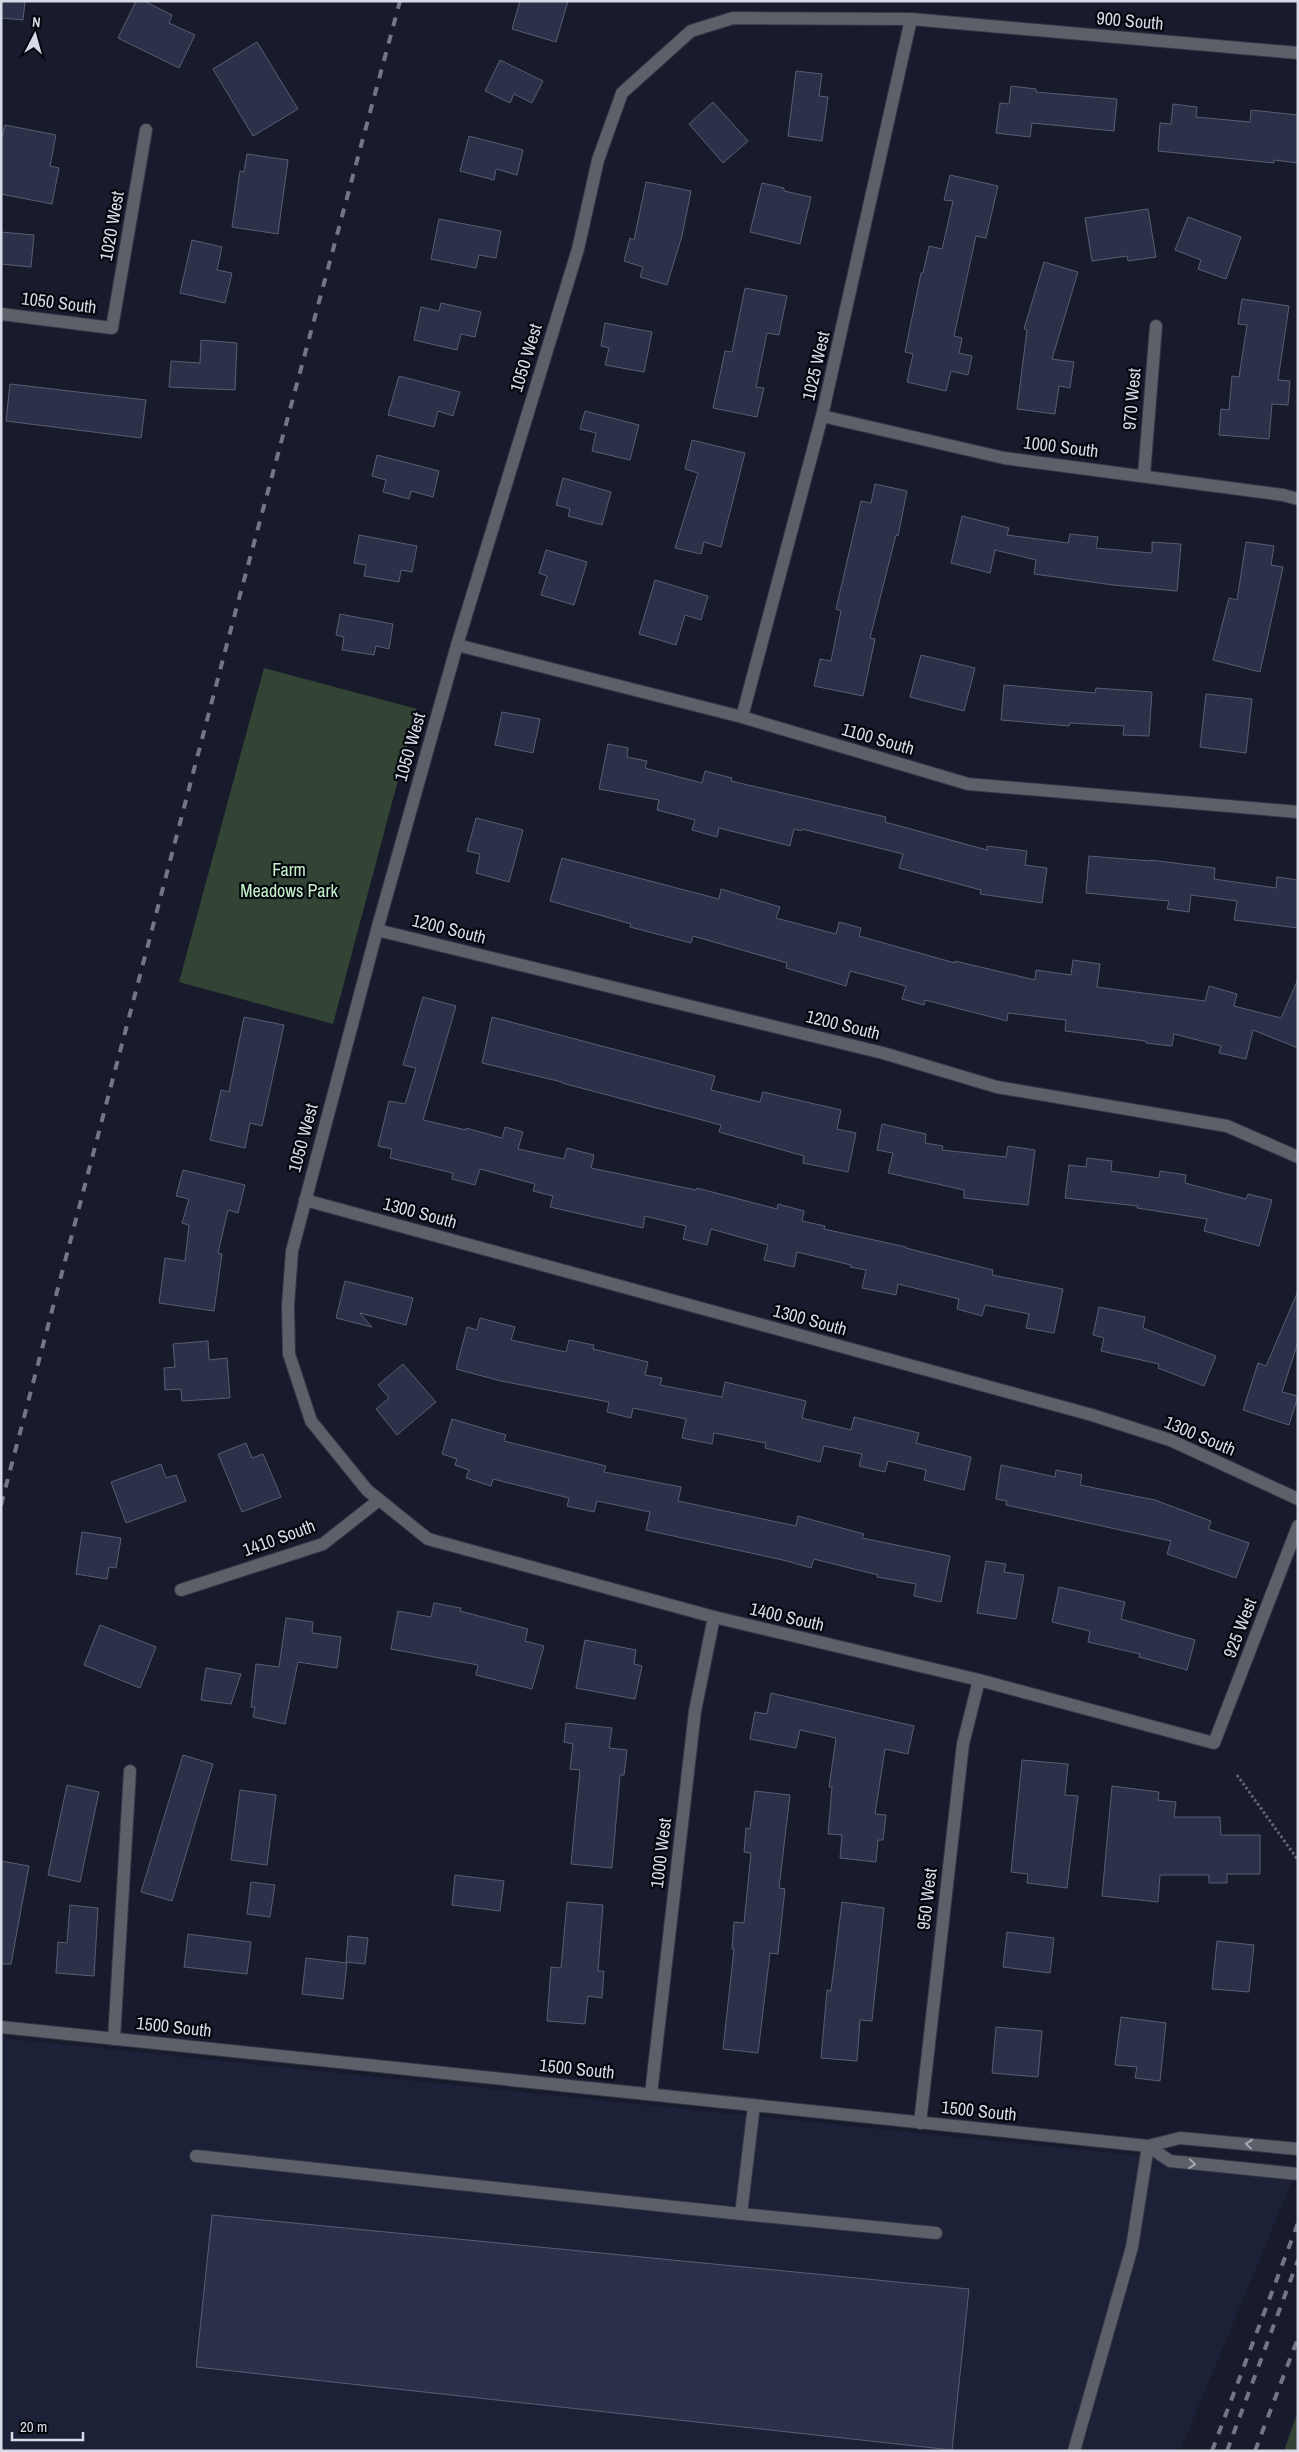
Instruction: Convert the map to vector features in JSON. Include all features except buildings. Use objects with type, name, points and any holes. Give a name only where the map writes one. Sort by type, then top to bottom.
[{"type":"street","name":"900 South","points":[[691,31],[732,18],[911,19],[1298,53]]},
{"type":"street","name":"1025 West","points":[[742,717],[822,416],[911,19]]},
{"type":"street","name":"1050 West","points":[[367,1490],[311,1421],[289,1354],[288,1306],[292,1251],[377,930],[457,645],[578,249],[598,160],[622,93],[691,31]]},
{"type":"street","name":"1020 West","points":[[112,328],[146,130]]},
{"type":"street","name":"1050 South","points":[[1,314],[112,328]]},
{"type":"street","name":"970 West","points":[[1144,475],[1156,326]]},
{"type":"street","name":"1000 South","points":[[822,416],[1004,458],[1283,494],[1298,499]]},
{"type":"street","name":"1100 South","points":[[457,645],[742,717],[968,784],[1298,812]]},
{"type":"street","name":"1200 South","points":[[377,930],[883,1053],[997,1087],[1227,1126],[1298,1157]]},
{"type":"street","name":"1300 South","points":[[305,1200],[1092,1415],[1170,1440],[1298,1499]]},
{"type":"street","name":"1400 South","points":[[367,1490],[428,1539],[714,1617],[979,1680],[1214,1743]]},
{"type":"street","name":"1410 South","points":[[181,1590],[323,1544],[379,1500]]},
{"type":"street","name":"925 West","points":[[1214,1743],[1298,1526]]},
{"type":"street","name":"1000 West","points":[[651,2094],[695,1711],[714,1617]]},
{"type":"street","name":"950 West","points":[[920,2123],[962,1744],[979,1680]]},
{"type":"street","points":[[114,2039],[130,1771]]},
{"type":"street","name":"1500 South","points":[[1,2027],[1148,2146],[1180,2138],[1298,2149]]},
{"type":"street","points":[[741,2214],[754,2105]]},
{"type":"street","name":"1500 South","points":[[1148,2146],[1170,2161],[1298,2174]]},
{"type":"street","points":[[1074,2451],[1132,2247],[1148,2146]]},
{"type":"street","points":[[196,2156],[936,2233]]},
{"type":"path","points":[[1237,1775],[1298,1860]]},
{"type":"shaded area","points":[[1,2038],[1296,2172],[1180,2451],[1,2451]]},
{"type":"green space","name":"Farm Meadows Park","points":[[264,668],[417,709],[333,1024],[179,982]]},
{"type":"green space","points":[[1298,2411],[1298,2451],[1284,2451]]},
{"type":"railway","points":[[1,1505],[233,621],[400,1]]},
{"type":"railway","points":[[1212,2451],[1298,2223]]},
{"type":"railway","points":[[1227,2451],[1298,2260]]},
{"type":"railway","points":[[1255,2451],[1298,2338]]}]
